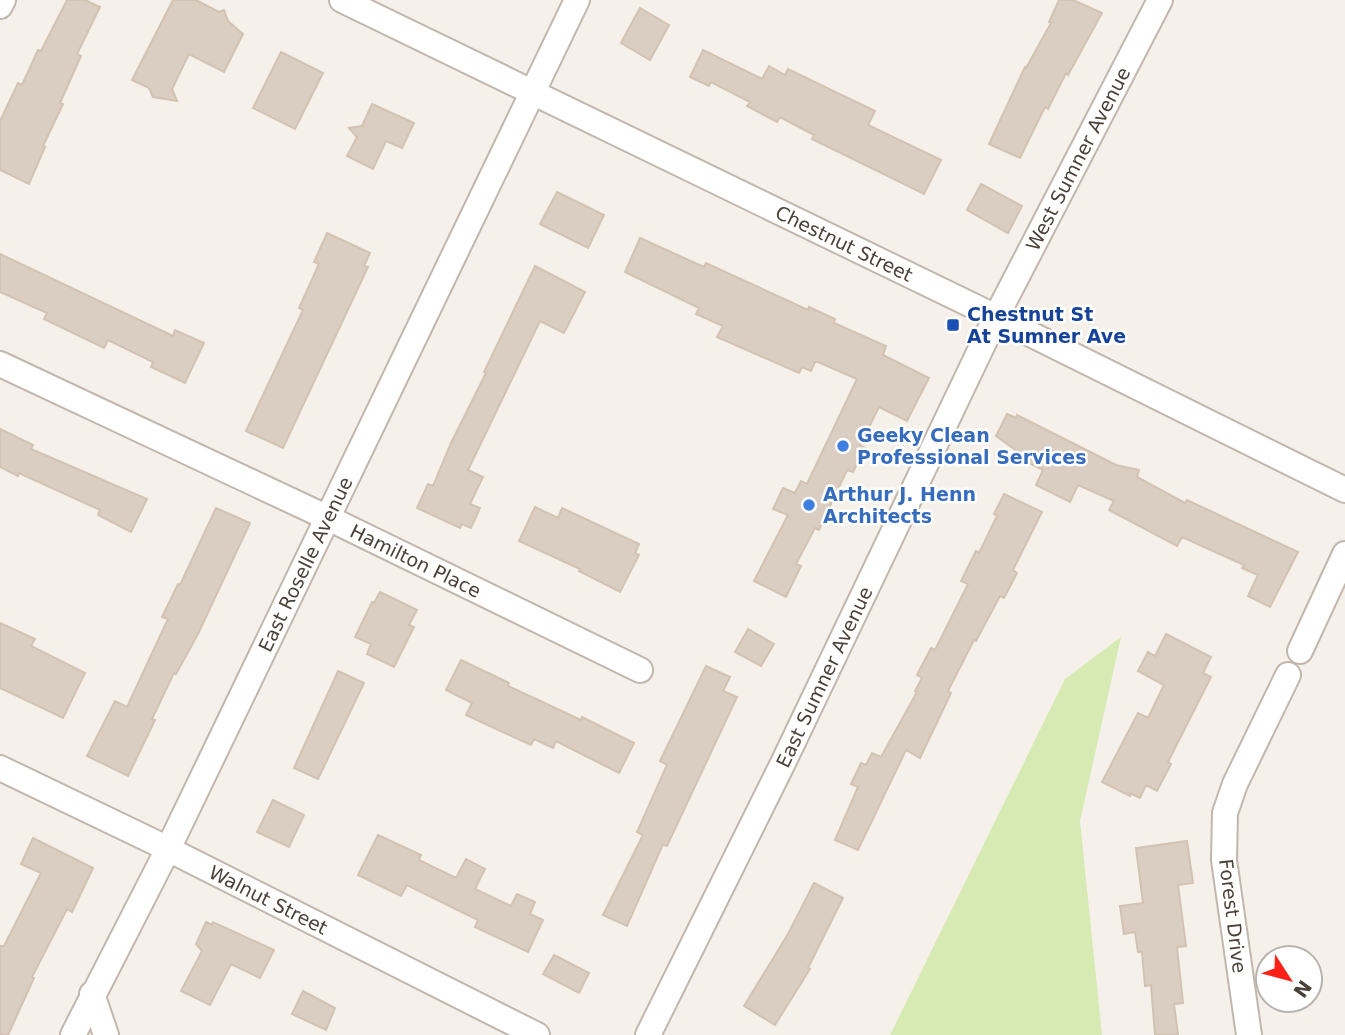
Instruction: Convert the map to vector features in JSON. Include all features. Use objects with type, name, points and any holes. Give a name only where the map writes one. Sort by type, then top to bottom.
[{"type":"street","points":[[0,6],[3,0]]},
{"type":"street","name":"Chestnut Street","points":[[342,0],[996,317],[1345,490]]},
{"type":"street","name":"East Roselle Avenue","points":[[73,1035],[168,849],[577,0]]},
{"type":"street","name":"West Sumner Avenue","points":[[996,317],[1160,0]]},
{"type":"street","name":"East Sumner Avenue","points":[[648,1035],[789,751],[996,317]]},
{"type":"street","name":"Hamilton Place","points":[[0,365],[326,517],[640,670]]},
{"type":"street","points":[[1300,651],[1345,554]]},
{"type":"street","name":"Forest Drive","points":[[1249,1035],[1224,860],[1224,813],[1235,784],[1288,675]]},
{"type":"street","name":"Walnut Street","points":[[0,768],[168,849],[537,1035]]},
{"type":"street","points":[[92,994],[106,1035]]},
{"type":"green space","points":[[1121,637],[1080,821],[1102,1035],[890,1035],[1065,679]]},
{"type":"building","points":[[67,0],[85,0],[100,7],[77,54],[81,56],[29,184],[0,170],[0,121],[18,83],[22,85],[38,50],[41,51]]},
{"type":"building","points":[[173,0],[196,0],[219,12],[224,10],[228,21],[243,34],[224,72],[189,54],[172,89],[177,101],[153,97],[149,88],[132,80]]},
{"type":"building","points":[[1059,0],[1073,0],[1102,13],[1048,109],[1045,107],[1020,158],[989,144],[1025,67],[1051,23],[1049,22]]},
{"type":"building","points":[[640,8],[669,25],[650,60],[621,43]]},
{"type":"building","points":[[703,50],[762,79],[769,66],[785,75],[788,69],[875,111],[868,125],[941,160],[924,194],[812,139],[814,135],[780,117],[777,122],[747,106],[750,102],[711,82],[709,86],[690,77]]},
{"type":"building","points":[[281,52],[323,73],[295,129],[253,108]]},
{"type":"building","points":[[372,104],[414,123],[402,148],[386,141],[373,169],[347,156],[357,137],[349,128],[362,126]]},
{"type":"building","points":[[981,184],[1022,206],[1008,233],[967,210]]},
{"type":"building","points":[[557,192],[604,215],[588,248],[540,224]]},
{"type":"building","points":[[327,233],[370,253],[364,266],[368,267],[283,448],[246,431],[303,310],[299,308],[319,264],[314,262]]},
{"type":"building","points":[[640,238],[704,267],[706,263],[808,310],[809,307],[835,319],[834,323],[886,346],[883,355],[929,378],[907,421],[879,407],[860,445],[865,448],[853,472],[847,470],[819,530],[815,528],[796,564],[801,566],[786,597],[754,581],[788,515],[773,509],[783,488],[795,493],[801,481],[807,484],[857,379],[818,362],[815,362],[811,371],[802,367],[799,373],[717,337],[723,326],[696,314],[699,308],[625,272]]},
{"type":"building","points":[[0,254],[173,336],[175,330],[204,343],[185,383],[151,367],[153,362],[108,340],[104,348],[44,319],[47,313],[0,292]]},
{"type":"building","points":[[535,266],[585,292],[564,333],[540,321],[468,470],[483,477],[470,504],[480,508],[471,528],[462,524],[460,528],[417,508],[428,484],[433,486]]},
{"type":"building","points":[[1007,414],[1016,418],[1017,415],[1116,465],[1139,470],[1137,477],[1185,503],[1187,500],[1298,552],[1270,607],[1248,596],[1258,575],[1242,568],[1244,565],[1182,537],[1177,546],[1109,510],[1114,501],[1078,485],[1070,502],[1036,485],[1043,470],[1021,459],[1024,456],[996,436]]},
{"type":"building","points":[[0,429],[33,445],[31,449],[147,499],[131,532],[98,515],[100,510],[0,467]]},
{"type":"building","points":[[1004,494],[1042,512],[1013,570],[1017,573],[1004,598],[1000,596],[976,641],[974,640],[948,691],[951,693],[920,758],[906,750],[858,850],[835,840],[858,787],[851,784],[861,763],[866,765],[872,753],[881,757],[917,692],[915,691],[922,678],[917,675],[931,648],[935,650],[968,584],[961,581],[976,551],[979,553],[997,516],[994,514]]},
{"type":"building","points":[[535,507],[558,518],[562,508],[639,544],[635,553],[639,555],[620,592],[579,571],[580,569],[519,541]]},
{"type":"building","points":[[216,508],[250,523],[198,634],[176,674],[174,673],[128,776],[87,756],[115,701],[127,707],[168,619],[162,617]]},
{"type":"building","points":[[380,592],[417,610],[409,625],[414,627],[394,667],[367,654],[371,644],[355,637],[372,602],[374,603]]},
{"type":"building","points":[[0,623],[35,639],[31,646],[85,673],[63,718],[0,688]]},
{"type":"building","points":[[748,629],[774,644],[761,666],[735,652]]},
{"type":"building","points":[[1166,634],[1211,657],[1203,673],[1211,677],[1168,762],[1171,764],[1157,791],[1146,785],[1140,798],[1102,782],[1138,713],[1148,718],[1164,685],[1138,671],[1148,652],[1155,656]]},
{"type":"building","points":[[461,660],[509,683],[508,686],[581,720],[582,717],[634,743],[619,773],[556,741],[553,748],[534,739],[531,745],[466,715],[472,703],[446,690]]},
{"type":"building","points":[[706,666],[730,677],[723,691],[737,697],[667,846],[663,844],[627,926],[603,915],[643,835],[637,832],[667,765],[660,761]]},
{"type":"building","points":[[338,671],[364,683],[318,779],[294,768]]},
{"type":"building","points":[[273,800],[304,815],[289,847],[257,832]]},
{"type":"building","points":[[378,835],[421,855],[419,860],[456,878],[466,859],[485,869],[475,889],[511,906],[517,894],[535,902],[530,914],[543,920],[528,952],[475,927],[478,920],[407,885],[401,896],[358,875]]},
{"type":"building","points":[[33,838],[93,868],[72,912],[67,909],[32,977],[34,978],[8,1035],[0,1035],[0,946],[4,946],[41,873],[21,864]]},
{"type":"building","points":[[1187,841],[1193,883],[1178,885],[1186,946],[1177,947],[1183,1003],[1174,1004],[1178,1035],[1155,1035],[1151,985],[1145,986],[1142,952],[1138,952],[1135,932],[1124,934],[1120,906],[1143,903],[1136,848]]},
{"type":"building","points":[[814,883],[843,898],[808,968],[810,969],[775,1025],[744,1006],[788,934]]},
{"type":"building","points":[[206,922],[212,925],[213,922],[274,950],[260,978],[231,964],[210,1005],[181,991],[202,951],[196,944]]},
{"type":"building","points":[[554,955],[589,973],[579,993],[543,974]]},
{"type":"building","points":[[303,991],[335,1008],[326,1030],[292,1014]]},
{"type":"place","name":"Chestnut St At Sumner Ave","points":[[953,325]]},
{"type":"place","name":"Geeky Clean Professional Services","points":[[843,446]]},
{"type":"place","name":"Arthur J. Henn Architects","points":[[809,505]]}]
